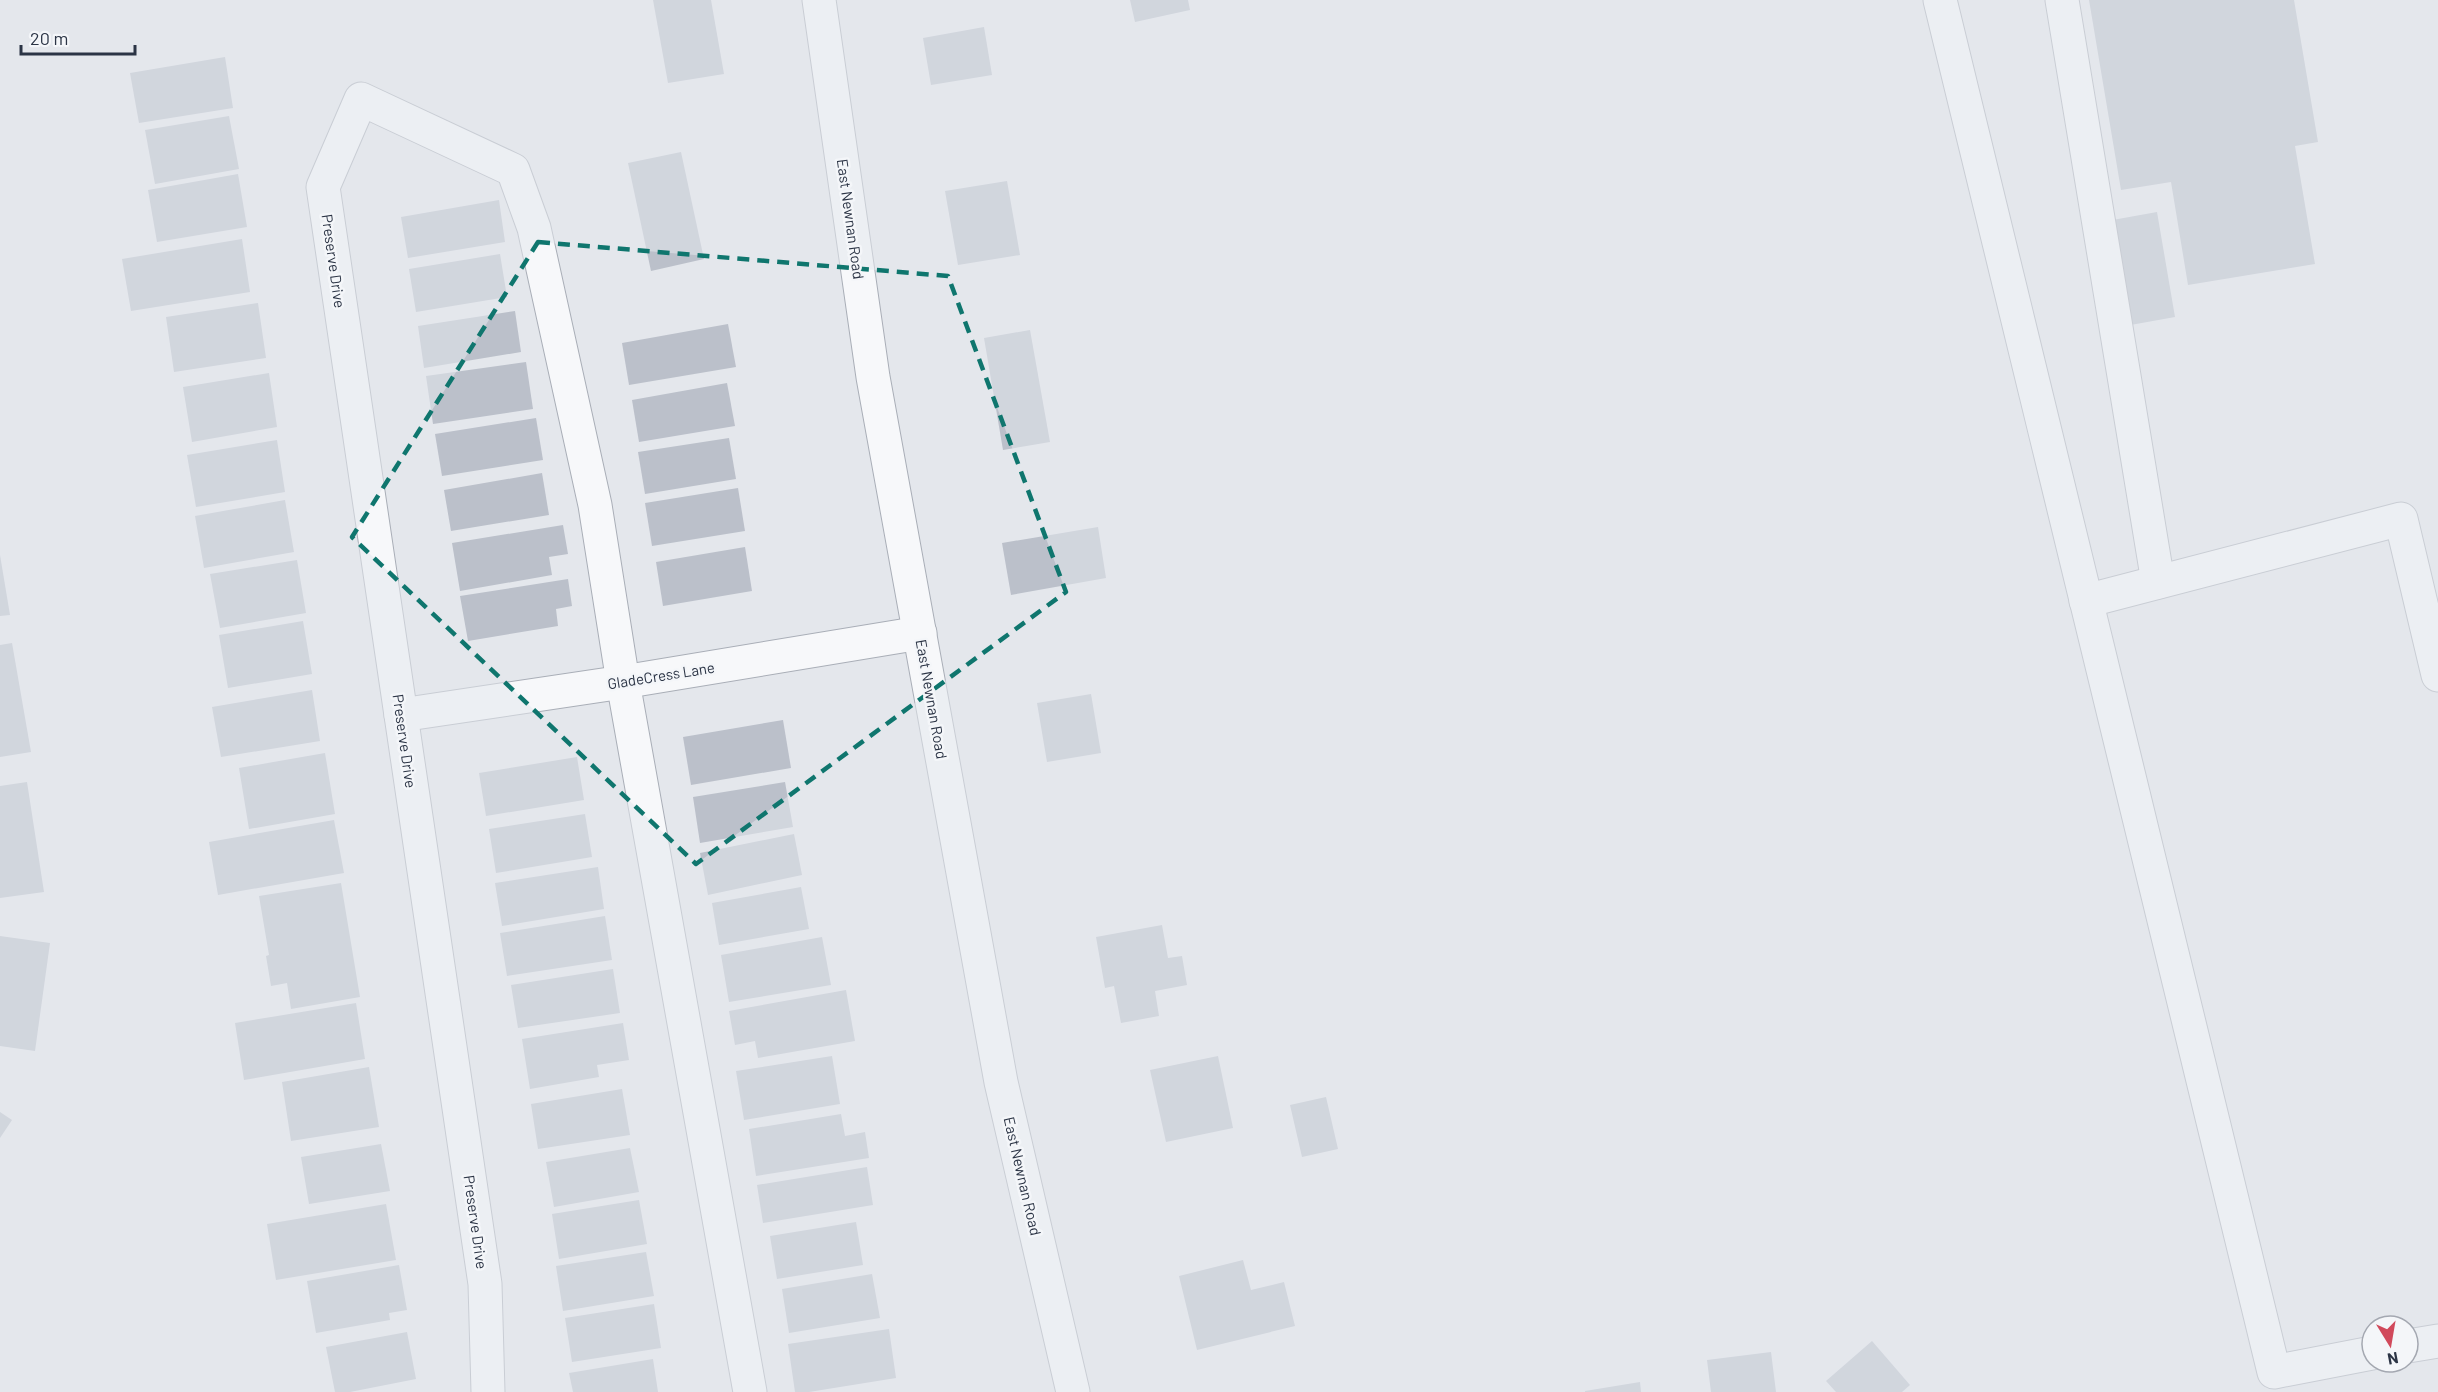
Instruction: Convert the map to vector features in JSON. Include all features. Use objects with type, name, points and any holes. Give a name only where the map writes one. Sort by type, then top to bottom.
[{"type":"street","name":"East Newnan Road","points":[[819,0],[873,377],[1001,1082],[1073,1392]]},
{"type":"street","points":[[1940,0],[2274,1371],[2360,1355]]},
{"type":"street","points":[[2062,0],[2158,582]]},
{"type":"street","name":"Preserve Drive","points":[[488,1392],[485,1284],[323,187],[361,99],[513,170],[534,228],[595,505],[623,682]]},
{"type":"street","points":[[2086,601],[2401,519],[2438,675]]},
{"type":"street","name":"GladeCress Lane","points":[[401,715],[623,682],[920,633]]},
{"type":"street","points":[[623,682],[750,1392]]},
{"type":"street","points":[[2420,1345],[2438,1341]]},
{"type":"highlighted area","points":[[538,242],[948,276],[1066,592],[696,864],[352,537]]},
{"type":"building","points":[[653,0],[711,0],[724,74],[668,83]]},
{"type":"building","points":[[1130,0],[1188,0],[1190,10],[1135,22]]},
{"type":"building","points":[[2089,0],[2294,0],[2318,142],[2295,146],[2315,264],[2188,285],[2171,182],[2121,190]]},
{"type":"building","points":[[984,27],[992,75],[931,85],[923,38]]},
{"type":"building","points":[[225,57],[233,108],[139,123],[130,73]]},
{"type":"building","points":[[229,116],[239,169],[155,184],[145,130]]},
{"type":"building","points":[[681,152],[704,259],[651,271],[628,163]]},
{"type":"building","points":[[238,174],[247,227],[157,242],[148,190]]},
{"type":"building","points":[[1007,181],[1020,255],[958,265],[945,191]]},
{"type":"building","points":[[499,200],[505,242],[408,258],[401,217]]},
{"type":"building","points":[[2157,212],[2175,317],[2125,326],[2107,221]]},
{"type":"building","points":[[242,239],[250,292],[131,311],[122,259]]},
{"type":"building","points":[[500,254],[507,297],[416,312],[409,269]]},
{"type":"building","points":[[258,303],[266,358],[174,372],[166,317]]},
{"type":"building","points":[[515,311],[521,352],[424,368],[418,326]]},
{"type":"building","points":[[728,324],[736,367],[629,385],[622,343]]},
{"type":"building","points":[[1030,330],[1050,442],[1003,450],[984,338]]},
{"type":"building","points":[[526,362],[533,409],[433,424],[426,376]]},
{"type":"building","points":[[269,373],[277,427],[192,442],[183,387]]},
{"type":"building","points":[[727,383],[735,426],[639,442],[632,400]]},
{"type":"building","points":[[536,418],[543,460],[442,476],[435,434]]},
{"type":"building","points":[[729,438],[736,479],[645,494],[638,452]]},
{"type":"building","points":[[277,440],[285,492],[196,507],[187,455]]},
{"type":"building","points":[[542,473],[549,515],[451,531],[444,490]]},
{"type":"building","points":[[738,488],[745,531],[652,546],[645,503]]},
{"type":"building","points":[[285,500],[294,552],[204,568],[195,516]]},
{"type":"building","points":[[563,525],[568,554],[549,557],[552,575],[460,591],[452,543]]},
{"type":"building","points":[[1098,527],[1106,578],[1011,595],[1002,543]]},
{"type":"building","points":[[745,547],[752,591],[663,606],[656,562]]},
{"type":"building","points":[[0,555],[10,615],[0,616]]},
{"type":"building","points":[[297,560],[306,613],[220,628],[210,574]]},
{"type":"building","points":[[568,579],[572,606],[556,609],[558,626],[468,641],[460,596]]},
{"type":"building","points":[[303,621],[312,674],[228,688],[219,635]]},
{"type":"building","points":[[12,643],[31,752],[0,757],[0,645]]},
{"type":"building","points":[[312,690],[320,741],[221,757],[212,707]]},
{"type":"building","points":[[1091,694],[1101,753],[1047,762],[1037,703]]},
{"type":"building","points":[[783,720],[791,768],[691,785],[683,737]]},
{"type":"building","points":[[325,753],[335,814],[249,829],[239,768]]},
{"type":"building","points":[[577,757],[584,800],[486,816],[479,773]]},
{"type":"building","points":[[27,782],[44,892],[0,898],[0,786]]},
{"type":"building","points":[[785,782],[793,827],[700,843],[693,797]]},
{"type":"building","points":[[585,814],[592,857],[496,873],[489,829]]},
{"type":"building","points":[[334,820],[344,873],[218,895],[209,842]]},
{"type":"building","points":[[794,834],[802,875],[708,895],[700,853]]},
{"type":"building","points":[[598,867],[604,909],[502,926],[495,883]]},
{"type":"building","points":[[341,883],[360,997],[291,1009],[287,983],[271,986],[266,956],[269,955],[259,896]]},
{"type":"building","points":[[801,887],[809,929],[719,945],[712,903]]},
{"type":"building","points":[[605,916],[612,960],[507,976],[500,933]]},
{"type":"building","points":[[1162,925],[1168,958],[1182,956],[1187,985],[1155,991],[1159,1016],[1121,1023],[1114,986],[1105,988],[1096,937]]},
{"type":"building","points":[[0,936],[50,943],[35,1051],[0,1046]]},
{"type":"building","points":[[822,937],[831,985],[729,1002],[721,955]]},
{"type":"building","points":[[613,969],[620,1013],[518,1028],[511,985]]},
{"type":"building","points":[[846,990],[855,1041],[758,1058],[755,1041],[735,1045],[729,1011]]},
{"type":"building","points":[[356,1003],[365,1059],[244,1080],[235,1023]]},
{"type":"building","points":[[623,1023],[629,1060],[597,1065],[599,1077],[530,1089],[522,1039]]},
{"type":"building","points":[[832,1056],[840,1104],[744,1120],[736,1071]]},
{"type":"building","points":[[1218,1056],[1233,1128],[1166,1142],[1150,1070]]},
{"type":"building","points":[[369,1067],[379,1127],[291,1141],[282,1082]]},
{"type":"building","points":[[622,1089],[630,1135],[538,1149],[531,1104]]},
{"type":"building","points":[[1326,1097],[1338,1149],[1302,1157],[1290,1105]]},
{"type":"building","points":[[0,1112],[12,1120],[0,1138]]},
{"type":"building","points":[[841,1114],[845,1136],[865,1132],[869,1158],[756,1176],[749,1129]]},
{"type":"building","points":[[381,1144],[390,1191],[309,1204],[301,1157]]},
{"type":"building","points":[[630,1148],[639,1192],[554,1207],[546,1162]]},
{"type":"building","points":[[867,1167],[873,1205],[763,1223],[757,1185]]},
{"type":"building","points":[[639,1200],[647,1244],[559,1259],[552,1214]]},
{"type":"building","points":[[386,1204],[396,1260],[276,1280],[267,1224]]},
{"type":"building","points":[[856,1222],[863,1265],[777,1279],[770,1236]]},
{"type":"building","points":[[646,1252],[654,1296],[563,1311],[556,1266]]},
{"type":"building","points":[[1243,1260],[1251,1290],[1284,1282],[1295,1326],[1197,1350],[1179,1276]]},
{"type":"building","points":[[399,1265],[407,1310],[389,1313],[390,1320],[316,1333],[307,1281]]},
{"type":"building","points":[[872,1274],[880,1318],[789,1333],[782,1289]]},
{"type":"building","points":[[654,1304],[661,1348],[572,1362],[565,1318]]},
{"type":"building","points":[[889,1329],[896,1378],[809,1392],[795,1392],[788,1344]]},
{"type":"building","points":[[407,1332],[416,1379],[350,1392],[335,1392],[326,1347]]},
{"type":"building","points":[[1872,1341],[1910,1385],[1902,1392],[1836,1392],[1826,1381]]},
{"type":"building","points":[[1771,1352],[1776,1392],[1711,1392],[1707,1360]]},
{"type":"building","points":[[653,1359],[658,1392],[573,1392],[569,1373]]},
{"type":"building","points":[[1640,1382],[1641,1392],[1585,1392],[1585,1391]]}]
